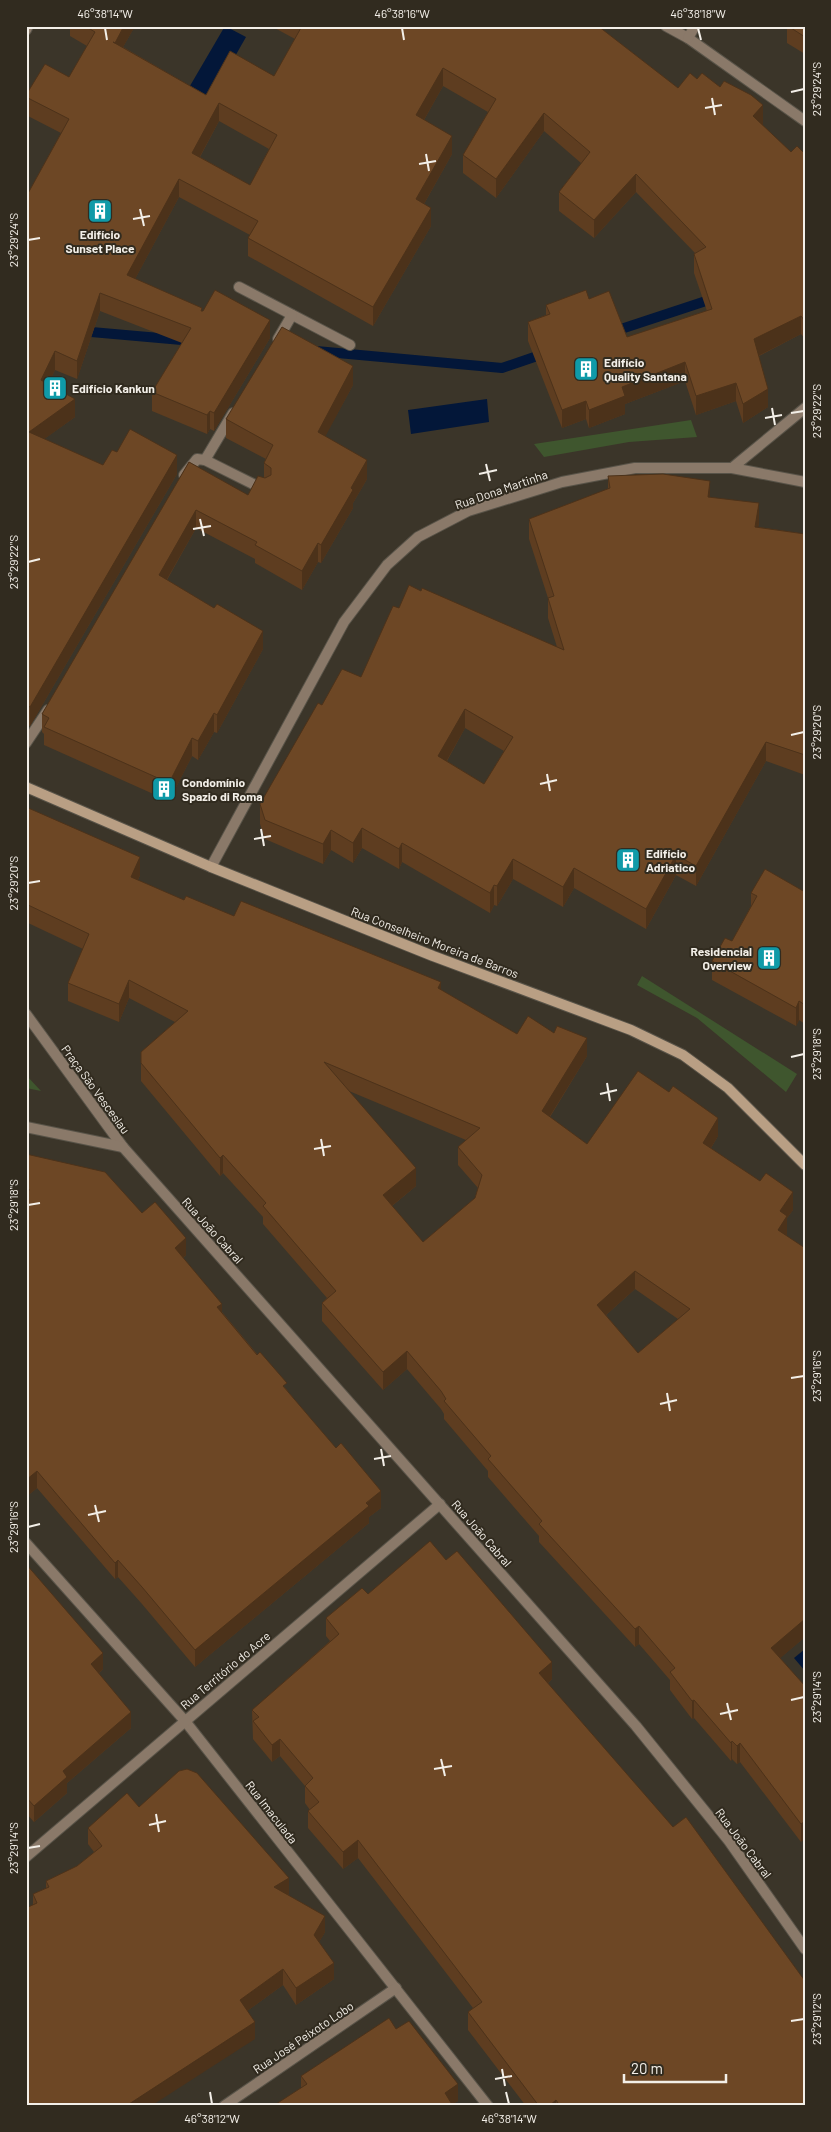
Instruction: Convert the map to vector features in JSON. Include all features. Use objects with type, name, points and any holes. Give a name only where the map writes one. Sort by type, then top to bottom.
[{"type":"main road","name":"Rua Conselheiro Moreira de Barros","points":[[26,787],[211,867],[433,956],[631,1030],[683,1055],[728,1088],[805,1165]]},
{"type":"street","points":[[26,30],[28,26]]},
{"type":"street","points":[[666,26],[688,38],[805,121]]},
{"type":"street","points":[[688,38],[695,26]]},
{"type":"street","points":[[239,287],[350,345]]},
{"type":"street","points":[[272,349],[292,315]]},
{"type":"street","points":[[205,460],[241,400]]},
{"type":"street","points":[[732,468],[805,408]]},
{"type":"street","points":[[180,482],[190,465],[197,459],[205,460],[264,490]]},
{"type":"street","name":"Rua Dona Martinha","points":[[211,867],[344,622],[386,565],[418,537],[468,511],[562,482],[635,468],[732,468],[805,482]]},
{"type":"street","points":[[26,743],[54,700]]},
{"type":"street","name":"Praça São Vesceslau","points":[[26,1014],[123,1147]]},
{"type":"street","name":"Praça São Vesceslau","points":[[26,1127],[123,1147]]},
{"type":"street","name":"Rua João Cabral","points":[[123,1147],[636,1726],[728,1841],[805,1949]]},
{"type":"street","name":"Rua Território do Acre","points":[[26,1856],[440,1504]]},
{"type":"street","name":"Rua Imaculada","points":[[26,1543],[184,1721],[488,2106]]},
{"type":"street","name":"Rua José Peixoto Lobo","points":[[224,2106],[396,1988]]},
{"type":"green space","points":[[691,420],[697,437],[629,442],[544,457],[534,444]]},
{"type":"green space","points":[[642,976],[797,1074],[786,1092],[697,1018],[637,985]]},
{"type":"green space","points":[[26,1075],[41,1091],[26,1088]]},
{"type":"water","points":[[225,26],[246,37],[208,104],[187,91]]},
{"type":"water","points":[[487,399],[489,422],[411,434],[408,410]]},
{"type":"water","points":[[805,1649],[805,1671],[794,1658]]},
{"type":"building","points":[[85,26],[124,26],[115,43],[113,42],[206,95],[230,51],[274,76],[302,26],[598,26],[678,88],[690,73],[697,79],[702,73],[720,87],[724,81],[751,95],[763,105],[753,116],[791,152],[797,146],[805,154],[805,321],[801,316],[754,339],[768,389],[743,404],[736,383],[696,396],[685,362],[622,387],[625,396],[589,410],[586,401],[562,410],[528,322],[550,314],[546,305],[586,290],[589,299],[609,291],[627,337],[712,309],[694,254],[706,247],[636,174],[594,220],[559,192],[590,152],[544,113],[496,179],[463,155],[496,99],[443,68],[416,115],[452,136],[416,199],[431,208],[373,307],[248,238],[258,221],[179,179],[127,275],[202,308],[201,311],[203,311],[215,290],[270,320],[214,413],[210,411],[207,415],[152,392],[191,328],[100,293],[77,361],[55,351],[41,380],[75,399],[29,432],[103,465],[112,450],[117,452],[130,429],[177,455],[30,707],[26,705],[26,197],[69,119],[26,97],[26,95],[45,64],[69,77],[95,32]],"holes":[[[219,103],[277,135],[250,185],[192,153]]]},
{"type":"building","points":[[788,26],[805,26],[805,37]]},
{"type":"building","points":[[282,327],[353,366],[318,432],[367,460],[351,488],[353,490],[321,545],[318,543],[302,571],[255,545],[257,542],[196,510],[159,575],[214,608],[217,604],[263,631],[217,715],[214,713],[198,741],[192,738],[169,783],[44,727],[49,718],[42,714],[189,462],[248,495],[258,476],[265,478],[271,475],[271,468],[264,463],[273,445],[226,419]]},
{"type":"building","points":[[663,474],[710,481],[708,497],[759,503],[755,527],[805,534],[805,755],[766,742],[696,866],[676,855],[646,909],[574,868],[563,887],[513,859],[497,886],[494,885],[490,893],[402,843],[399,849],[362,828],[353,843],[331,830],[323,844],[265,820],[260,804],[318,703],[322,705],[342,669],[361,677],[393,606],[399,608],[409,585],[421,591],[422,588],[564,650],[548,598],[554,596],[529,519],[610,488],[608,476]],"holes":[[[465,709],[513,737],[484,784],[438,756]]]},
{"type":"building","points":[[26,807],[140,857],[131,877],[184,900],[186,896],[234,916],[241,901],[441,982],[438,988],[517,1034],[528,1016],[554,1033],[557,1026],[587,1038],[542,1111],[587,1144],[638,1071],[669,1092],[673,1086],[718,1118],[703,1143],[760,1181],[766,1173],[793,1192],[780,1211],[787,1216],[778,1230],[805,1248],[805,1619],[771,1648],[805,1686],[805,1821],[801,1824],[740,1743],[737,1746],[732,1741],[731,1743],[694,1700],[692,1701],[670,1672],[675,1668],[639,1626],[635,1629],[539,1524],[542,1521],[488,1459],[491,1456],[444,1401],[446,1399],[441,1391],[407,1351],[383,1372],[322,1303],[336,1291],[263,1206],[266,1203],[223,1155],[220,1158],[141,1063],[141,1052],[188,1011],[129,980],[119,1004],[68,983],[89,934],[26,904]],"holes":[[[324,1062],[480,1128],[458,1147],[482,1175],[475,1198],[423,1242],[383,1195],[416,1168]],[[635,1271],[690,1309],[638,1353],[597,1305]]]},
{"type":"building","name":"Residencial Overview","points":[[765,869],[805,892],[805,1005],[799,1001],[796,1008],[712,961],[725,938],[732,941],[757,896],[751,893]]},
{"type":"building","points":[[26,1154],[105,1172],[142,1213],[155,1202],[186,1238],[175,1248],[222,1304],[217,1307],[257,1355],[260,1352],[287,1383],[283,1386],[336,1448],[341,1443],[381,1491],[366,1503],[369,1506],[195,1650],[118,1560],[115,1563],[37,1471],[26,1480],[26,1204],[29,1189],[26,1188]]},
{"type":"building","points":[[430,1541],[446,1560],[457,1551],[552,1662],[539,1673],[673,1827],[686,1817],[805,1981],[805,2106],[560,2106],[556,2100],[549,2106],[539,2106],[468,2012],[482,2002],[358,1840],[343,1852],[308,1811],[319,1802],[305,1786],[313,1778],[280,1739],[272,1745],[253,1721],[259,1717],[252,1710],[339,1634],[326,1618],[362,1588],[368,1594]]},
{"type":"building","points":[[26,1564],[103,1653],[91,1664],[131,1712],[63,1771],[67,1777],[34,1806],[26,1797]]},
{"type":"building","points":[[187,1769],[197,1773],[289,1878],[274,1887],[325,1916],[314,1935],[334,1963],[296,1988],[283,1969],[240,2000],[255,2022],[126,2106],[26,2106],[26,1908],[37,1903],[33,1894],[49,1887],[46,1881],[77,1866],[102,1846],[88,1828],[127,1793],[139,1807],[179,1771]]},
{"type":"building","points":[[389,2018],[396,2029],[409,2021],[458,2084],[445,2093],[453,2106],[273,2106],[307,2084],[301,2076]]},
{"type":"waterway","points":[[612,332],[715,298]]},
{"type":"waterway","points":[[80,331],[182,340]]},
{"type":"waterway","points":[[316,351],[502,368],[546,353]]},
{"type":"place","name":"Edifício Sunset Place","points":[[100,211]]},
{"type":"place","name":"Edifício Quality Santana","points":[[586,369]]},
{"type":"place","name":"Edifício Kankun","points":[[55,388]]},
{"type":"place","name":"Condomínio Spazio di Roma","points":[[164,789]]},
{"type":"place","name":"Edifício Adriatico","points":[[628,860]]},
{"type":"place","name":"Residencial Overview","points":[[769,958]]}]
